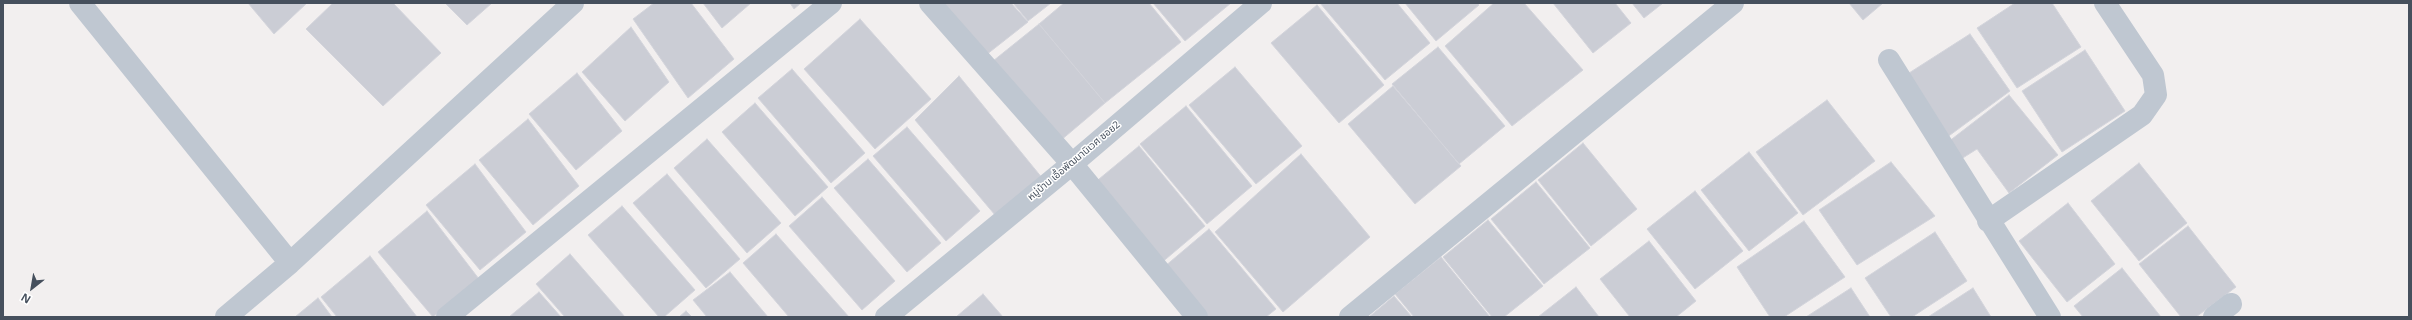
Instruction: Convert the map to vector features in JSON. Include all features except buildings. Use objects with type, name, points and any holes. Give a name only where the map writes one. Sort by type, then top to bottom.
[{"type":"street","points":[[80,3],[290,262]]},
{"type":"street","points":[[226,317],[290,262],[573,3]]},
{"type":"street","points":[[447,317],[831,3]]},
{"type":"street","points":[[930,3],[1072,164],[1197,317]]},
{"type":"street","name":"หมู่บ้าน เอื้อพัฒนานิเวศ ซอย2","points":[[886,317],[1072,164],[1261,3]]},
{"type":"street","points":[[1350,317],[1732,3]]},
{"type":"street","points":[[1988,221],[2142,115],[2156,95],[2153,75],[2105,3]]},
{"type":"street","points":[[1889,60],[1988,221],[2050,317]]},
{"type":"street","points":[[2214,317],[2231,304]]}]
